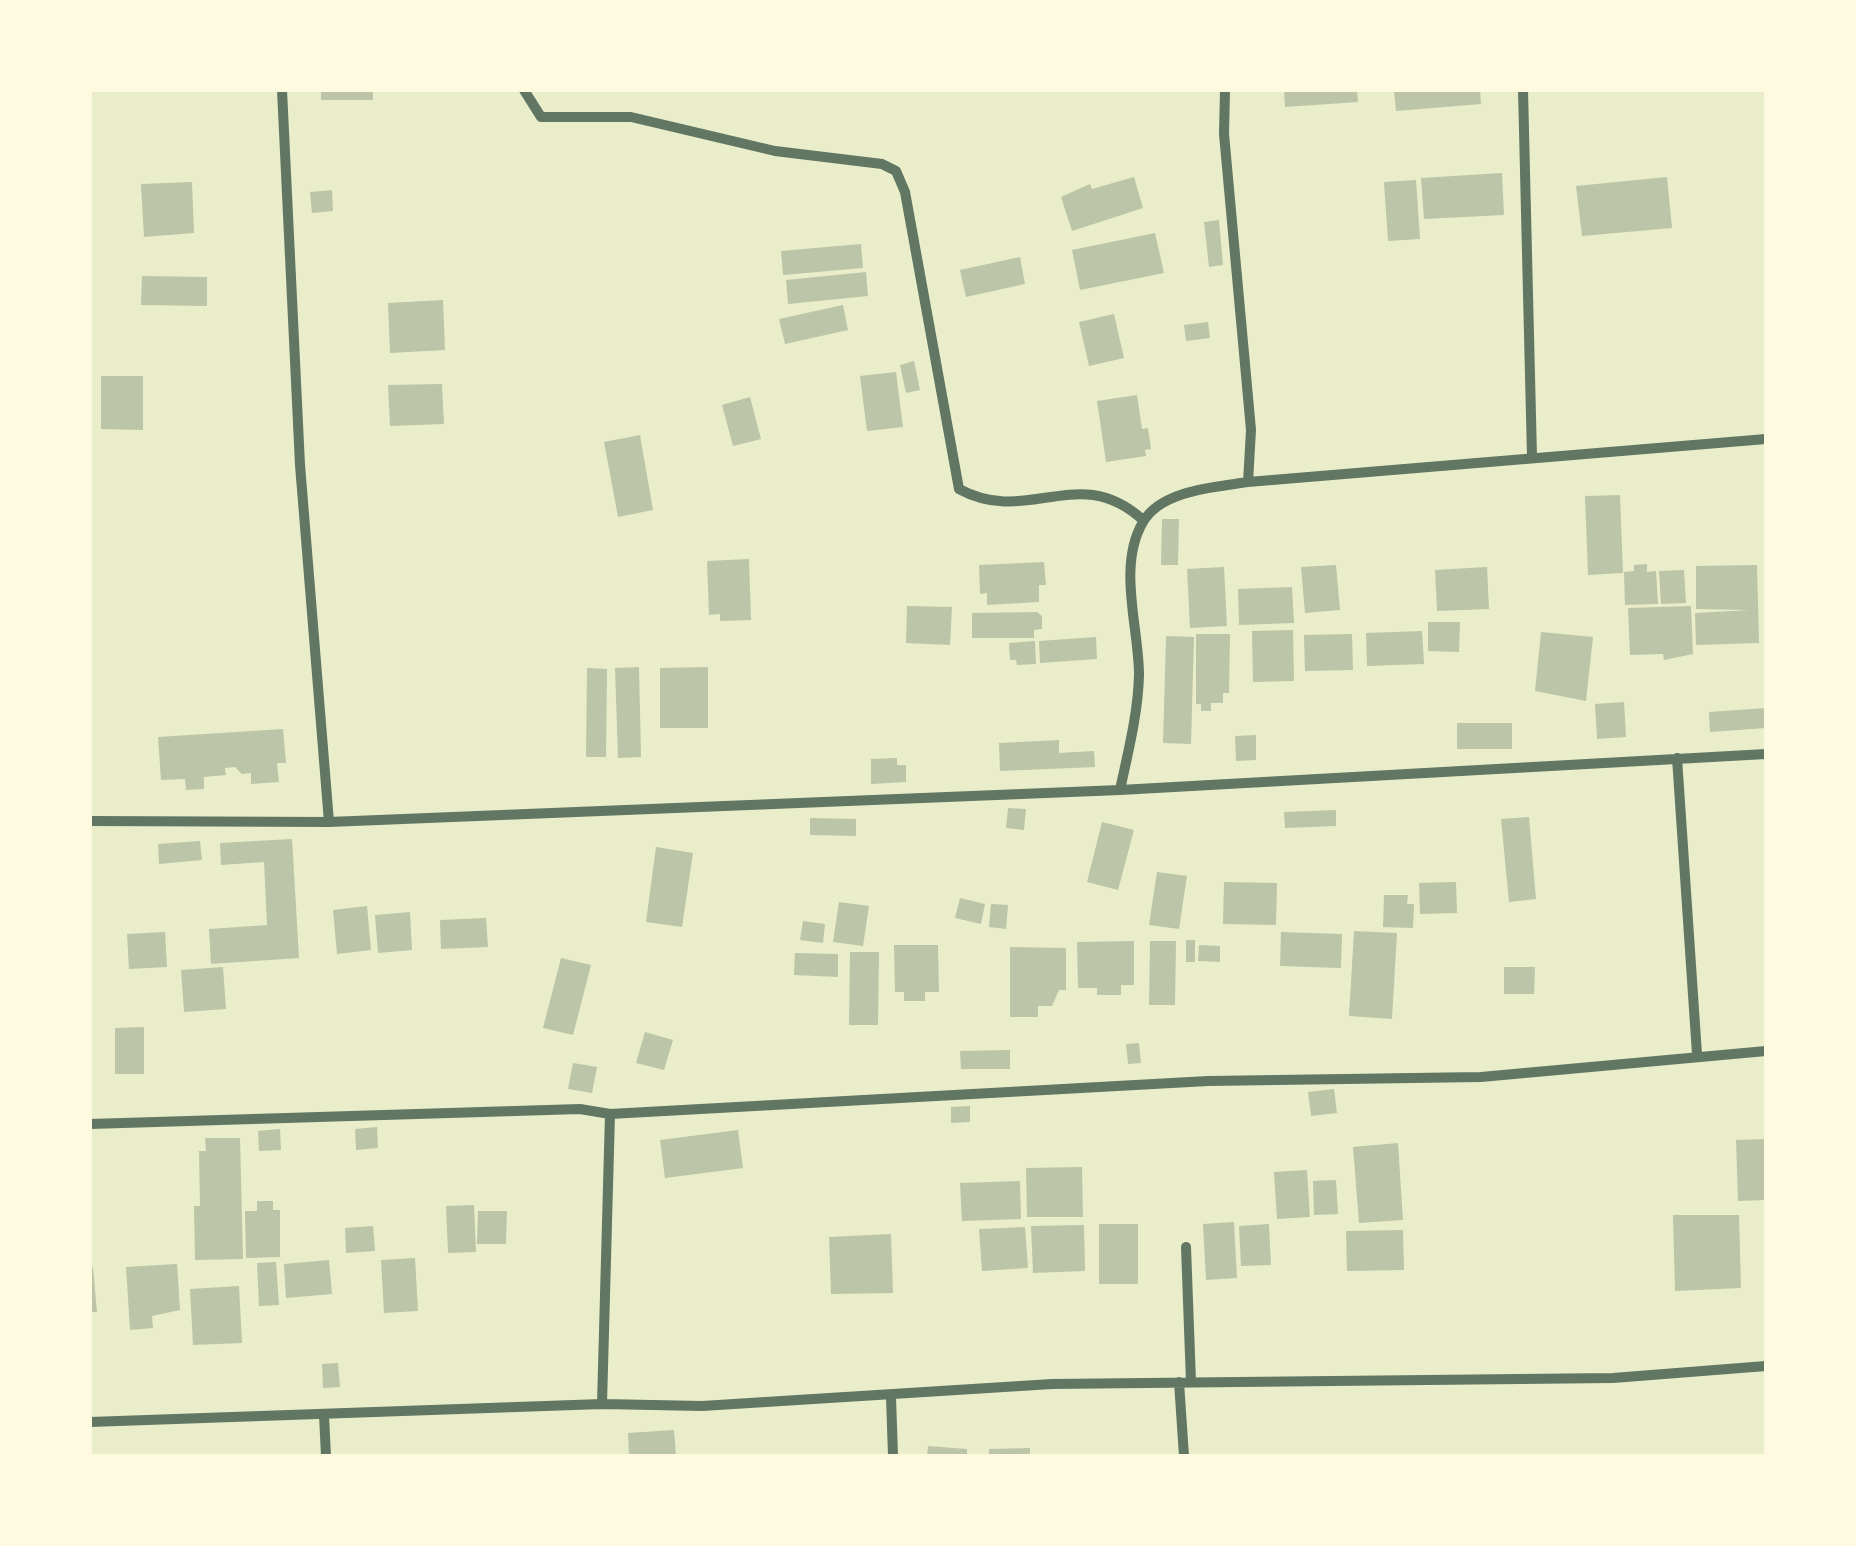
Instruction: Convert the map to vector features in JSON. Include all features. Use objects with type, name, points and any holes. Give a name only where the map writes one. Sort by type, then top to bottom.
[{"type":"street","points":[[282,90],[300,465],[329,822]]},
{"type":"street","points":[[524,90],[542,117],[631,117],[776,151],[882,164],[896,171],[905,192],[958,489],[981,501],[1011,504],[1099,492],[1127,505],[1143,520]]},
{"type":"street","points":[[1225,90],[1224,134],[1251,430],[1248,482]]},
{"type":"street","points":[[1523,90],[1532,457]]},
{"type":"street","points":[[1120,790],[1134,725],[1139,677],[1131,584],[1134,552],[1143,520],[1168,501],[1200,489],[1248,482],[1766,440]]},
{"type":"street","points":[[90,821],[329,822],[1120,790],[1766,754]]},
{"type":"street","points":[[1677,758],[1697,1054]]},
{"type":"street","points":[[90,1124],[580,1109],[610,1114],[1208,1081],[1482,1077],[1697,1054],[1766,1051]]},
{"type":"street","points":[[602,1404],[610,1114]]},
{"type":"street","points":[[1184,1456],[1186,1247]]},
{"type":"street","points":[[90,1422],[602,1404],[702,1406],[1052,1384],[1613,1378],[1766,1366]]},
{"type":"street","points":[[891,1397],[893,1456]]},
{"type":"street","points":[[324,1415],[326,1456]]},
{"type":"building","points":[[321,90],[373,90],[373,100],[321,100]]},
{"type":"building","points":[[1284,90],[1357,90],[1358,102],[1285,107]]},
{"type":"building","points":[[1394,90],[1480,90],[1481,104],[1396,111]]},
{"type":"building","points":[[1502,173],[1504,215],[1424,219],[1421,178]]},
{"type":"building","points":[[1134,177],[1143,208],[1072,231],[1061,197],[1090,184],[1092,189]]},
{"type":"building","points":[[1667,177],[1672,228],[1582,236],[1576,186]]},
{"type":"building","points":[[1416,180],[1420,239],[1388,241],[1384,182]]},
{"type":"building","points":[[192,182],[194,233],[144,237],[141,184]]},
{"type":"building","points":[[332,190],[333,211],[312,213],[310,192]]},
{"type":"building","points":[[1219,220],[1223,265],[1209,267],[1204,222]]},
{"type":"building","points":[[1155,233],[1164,273],[1080,290],[1072,250]]},
{"type":"building","points":[[861,244],[863,268],[783,275],[781,251]]},
{"type":"building","points":[[1020,257],[1025,284],[966,297],[960,270]]},
{"type":"building","points":[[866,272],[868,296],[788,304],[786,280]]},
{"type":"building","points":[[142,276],[207,277],[207,306],[141,305]]},
{"type":"building","points":[[443,300],[445,350],[390,353],[388,303]]},
{"type":"building","points":[[843,305],[848,330],[785,344],[779,319]]},
{"type":"building","points":[[1114,314],[1124,358],[1089,366],[1079,322]]},
{"type":"building","points":[[1208,322],[1210,338],[1186,341],[1184,325]]},
{"type":"building","points":[[914,361],[920,390],[906,393],[900,365]]},
{"type":"building","points":[[896,372],[903,427],[867,431],[860,376]]},
{"type":"building","points":[[101,376],[143,376],[143,430],[101,429]]},
{"type":"building","points":[[442,384],[444,424],[390,426],[388,385]]},
{"type":"building","points":[[1137,395],[1142,429],[1148,428],[1151,449],[1145,450],[1146,456],[1106,462],[1097,401]]},
{"type":"building","points":[[750,397],[761,439],[733,446],[722,405]]},
{"type":"building","points":[[640,435],[653,510],[618,517],[604,442]]},
{"type":"building","points":[[1620,495],[1623,573],[1588,575],[1585,496]]},
{"type":"building","points":[[1162,519],[1179,519],[1178,565],[1161,565]]},
{"type":"building","points":[[749,559],[751,620],[720,621],[720,614],[709,615],[707,561]]},
{"type":"building","points":[[1044,562],[1046,585],[1039,585],[1039,602],[987,605],[987,593],[980,594],[979,565]]},
{"type":"building","points":[[1647,564],[1647,572],[1656,571],[1658,604],[1625,605],[1624,572],[1634,571],[1634,565]]},
{"type":"building","points":[[1336,565],[1340,610],[1305,613],[1301,567]]},
{"type":"building","points":[[1757,565],[1759,643],[1696,645],[1695,613],[1750,610],[1696,609],[1696,566]]},
{"type":"building","points":[[1224,567],[1227,626],[1190,628],[1187,569]]},
{"type":"building","points":[[1487,567],[1489,609],[1437,611],[1435,570]]},
{"type":"building","points":[[1684,570],[1686,603],[1661,604],[1659,571]]},
{"type":"building","points":[[1292,587],[1294,623],[1239,625],[1238,589]]},
{"type":"building","points":[[907,606],[952,607],[950,645],[906,643]]},
{"type":"building","points":[[1691,606],[1693,654],[1664,660],[1663,654],[1630,655],[1628,608]]},
{"type":"building","points":[[1037,612],[1042,616],[1042,629],[1034,630],[1034,638],[972,638],[972,613]]},
{"type":"building","points":[[1428,622],[1460,622],[1459,652],[1428,651]]},
{"type":"building","points":[[1293,630],[1294,681],[1253,682],[1252,631]]},
{"type":"building","points":[[1422,631],[1424,664],[1367,666],[1366,633]]},
{"type":"building","points":[[1541,632],[1593,637],[1586,701],[1535,691]]},
{"type":"building","points":[[1196,634],[1230,634],[1229,693],[1223,693],[1223,703],[1211,703],[1211,711],[1201,711],[1201,704],[1196,704]]},
{"type":"building","points":[[1352,634],[1353,670],[1305,671],[1304,635]]},
{"type":"building","points":[[1166,636],[1194,637],[1191,744],[1163,743]]},
{"type":"building","points":[[1096,637],[1097,659],[1040,663],[1039,641]]},
{"type":"building","points":[[1035,641],[1036,664],[1017,665],[1016,660],[1010,660],[1009,643]]},
{"type":"building","points":[[639,667],[641,757],[618,758],[615,668]]},
{"type":"building","points":[[708,667],[708,728],[660,728],[660,668]]},
{"type":"building","points":[[587,668],[607,669],[606,757],[586,757]]},
{"type":"building","points":[[1624,702],[1626,737],[1597,739],[1595,704]]},
{"type":"building","points":[[1766,708],[1766,728],[1710,732],[1709,712]]},
{"type":"building","points":[[1457,723],[1512,723],[1512,749],[1457,749]]},
{"type":"building","points":[[283,729],[286,763],[277,763],[279,782],[251,784],[251,773],[242,774],[235,767],[225,768],[226,775],[204,777],[204,789],[186,790],[185,779],[161,780],[158,737]]},
{"type":"building","points":[[1256,735],[1256,760],[1236,761],[1235,736]]},
{"type":"building","points":[[1059,740],[1059,753],[1094,751],[1095,767],[1000,771],[999,743]]},
{"type":"building","points":[[897,758],[897,765],[906,765],[906,782],[871,784],[871,759]]},
{"type":"building","points":[[1008,808],[1026,809],[1024,830],[1006,828]]},
{"type":"building","points":[[1336,810],[1336,826],[1285,828],[1284,812]]},
{"type":"building","points":[[1529,817],[1536,899],[1509,902],[1501,819]]},
{"type":"building","points":[[810,818],[856,819],[856,836],[810,835]]},
{"type":"building","points":[[1102,822],[1134,830],[1118,890],[1087,882]]},
{"type":"building","points":[[292,839],[299,958],[211,964],[209,929],[267,925],[264,862],[221,865],[220,843]]},
{"type":"building","points":[[200,841],[202,860],[159,864],[158,844]]},
{"type":"building","points":[[656,847],[693,853],[682,927],[646,922]]},
{"type":"building","points":[[1157,872],[1187,876],[1179,929],[1149,925]]},
{"type":"building","points":[[1224,882],[1277,883],[1276,925],[1223,924]]},
{"type":"building","points":[[1456,882],[1457,913],[1420,914],[1419,883]]},
{"type":"building","points":[[1384,895],[1408,895],[1407,904],[1414,904],[1413,928],[1383,927]]},
{"type":"building","points":[[960,898],[985,904],[981,924],[955,918]]},
{"type":"building","points":[[839,902],[869,906],[863,946],[833,942]]},
{"type":"building","points":[[991,904],[1008,905],[1006,929],[989,927]]},
{"type":"building","points":[[367,906],[371,950],[337,954],[333,910]]},
{"type":"building","points":[[410,912],[412,950],[378,953],[375,915]]},
{"type":"building","points":[[486,918],[488,947],[441,949],[440,920]]},
{"type":"building","points":[[803,921],[825,924],[823,943],[800,940]]},
{"type":"building","points":[[1354,931],[1397,933],[1392,1019],[1349,1016]]},
{"type":"building","points":[[165,932],[167,967],[129,969],[127,934]]},
{"type":"building","points":[[1281,932],[1342,934],[1341,968],[1280,966]]},
{"type":"building","points":[[1186,940],[1195,940],[1195,962],[1186,962]]},
{"type":"building","points":[[1134,941],[1134,985],[1121,985],[1121,995],[1097,995],[1097,988],[1078,988],[1077,942]]},
{"type":"building","points":[[1150,941],[1176,941],[1175,1005],[1149,1005]]},
{"type":"building","points":[[894,945],[938,945],[939,992],[925,992],[925,1001],[904,1001],[904,992],[895,992]]},
{"type":"building","points":[[1199,945],[1220,946],[1220,962],[1198,961]]},
{"type":"building","points":[[1010,947],[1066,948],[1066,990],[1059,990],[1052,1006],[1038,1006],[1038,1017],[1010,1017]]},
{"type":"building","points":[[850,952],[879,952],[878,1025],[849,1025]]},
{"type":"building","points":[[795,953],[838,954],[838,977],[794,975]]},
{"type":"building","points":[[561,958],[591,965],[573,1035],[543,1028]]},
{"type":"building","points":[[223,967],[226,1009],[184,1012],[181,970]]},
{"type":"building","points":[[1504,967],[1535,967],[1534,994],[1504,994]]},
{"type":"building","points":[[144,1027],[144,1074],[115,1074],[115,1028]]},
{"type":"building","points":[[645,1032],[673,1040],[664,1070],[636,1063]]},
{"type":"building","points":[[1139,1043],[1141,1063],[1128,1064],[1126,1044]]},
{"type":"building","points":[[1010,1050],[1010,1069],[961,1069],[960,1051]]},
{"type":"building","points":[[573,1063],[597,1067],[592,1093],[568,1089]]},
{"type":"building","points":[[1334,1089],[1337,1113],[1311,1116],[1308,1092]]},
{"type":"building","points":[[970,1106],[970,1122],[951,1123],[951,1107]]},
{"type":"building","points":[[377,1127],[378,1148],[356,1150],[355,1129]]},
{"type":"building","points":[[280,1129],[281,1150],[259,1151],[258,1131]]},
{"type":"building","points":[[738,1130],[743,1168],[665,1178],[660,1140]]},
{"type":"building","points":[[205,1138],[240,1138],[243,1259],[195,1260],[194,1206],[200,1206],[199,1151],[206,1151]]},
{"type":"building","points":[[1766,1139],[1766,1200],[1738,1201],[1736,1140]]},
{"type":"building","points":[[1398,1143],[1403,1220],[1359,1223],[1353,1147]]},
{"type":"building","points":[[1082,1167],[1083,1217],[1027,1217],[1026,1168]]},
{"type":"building","points":[[1307,1170],[1310,1217],[1277,1219],[1274,1172]]},
{"type":"building","points":[[1336,1180],[1338,1214],[1314,1215],[1313,1181]]},
{"type":"building","points":[[1020,1181],[1021,1219],[962,1221],[960,1183]]},
{"type":"building","points":[[257,1201],[273,1201],[273,1210],[280,1210],[280,1257],[246,1258],[245,1211],[257,1211]]},
{"type":"building","points":[[474,1205],[476,1252],[448,1253],[446,1206]]},
{"type":"building","points":[[478,1211],[507,1211],[506,1244],[477,1244]]},
{"type":"building","points":[[1673,1215],[1739,1215],[1741,1288],[1675,1291]]},
{"type":"building","points":[[1234,1222],[1237,1278],[1206,1280],[1203,1224]]},
{"type":"building","points":[[1099,1224],[1138,1224],[1138,1284],[1099,1284]]},
{"type":"building","points":[[1269,1224],[1271,1265],[1241,1266],[1239,1226]]},
{"type":"building","points":[[1084,1225],[1085,1271],[1033,1273],[1031,1226]]},
{"type":"building","points":[[373,1226],[375,1251],[346,1253],[345,1228]]},
{"type":"building","points":[[1025,1227],[1028,1268],[982,1271],[979,1229]]},
{"type":"building","points":[[1403,1230],[1404,1270],[1347,1271],[1346,1231]]},
{"type":"building","points":[[891,1234],[893,1293],[831,1294],[829,1237]]},
{"type":"building","points":[[415,1258],[418,1311],[384,1313],[381,1260]]},
{"type":"building","points":[[329,1260],[332,1294],[286,1298],[284,1264]]},
{"type":"building","points":[[276,1262],[279,1305],[259,1306],[257,1263]]},
{"type":"building","points":[[177,1264],[180,1310],[152,1316],[153,1328],[130,1330],[126,1267]]},
{"type":"building","points":[[93,1267],[97,1312],[90,1312]]},
{"type":"building","points":[[239,1286],[242,1343],[193,1345],[190,1289]]},
{"type":"building","points":[[338,1363],[340,1387],[323,1388],[322,1364]]},
{"type":"building","points":[[674,1430],[676,1456],[629,1456],[628,1433]]},
{"type":"building","points":[[928,1446],[967,1449],[967,1456],[927,1456]]},
{"type":"building","points":[[1030,1448],[1030,1456],[989,1456],[989,1449]]}]
